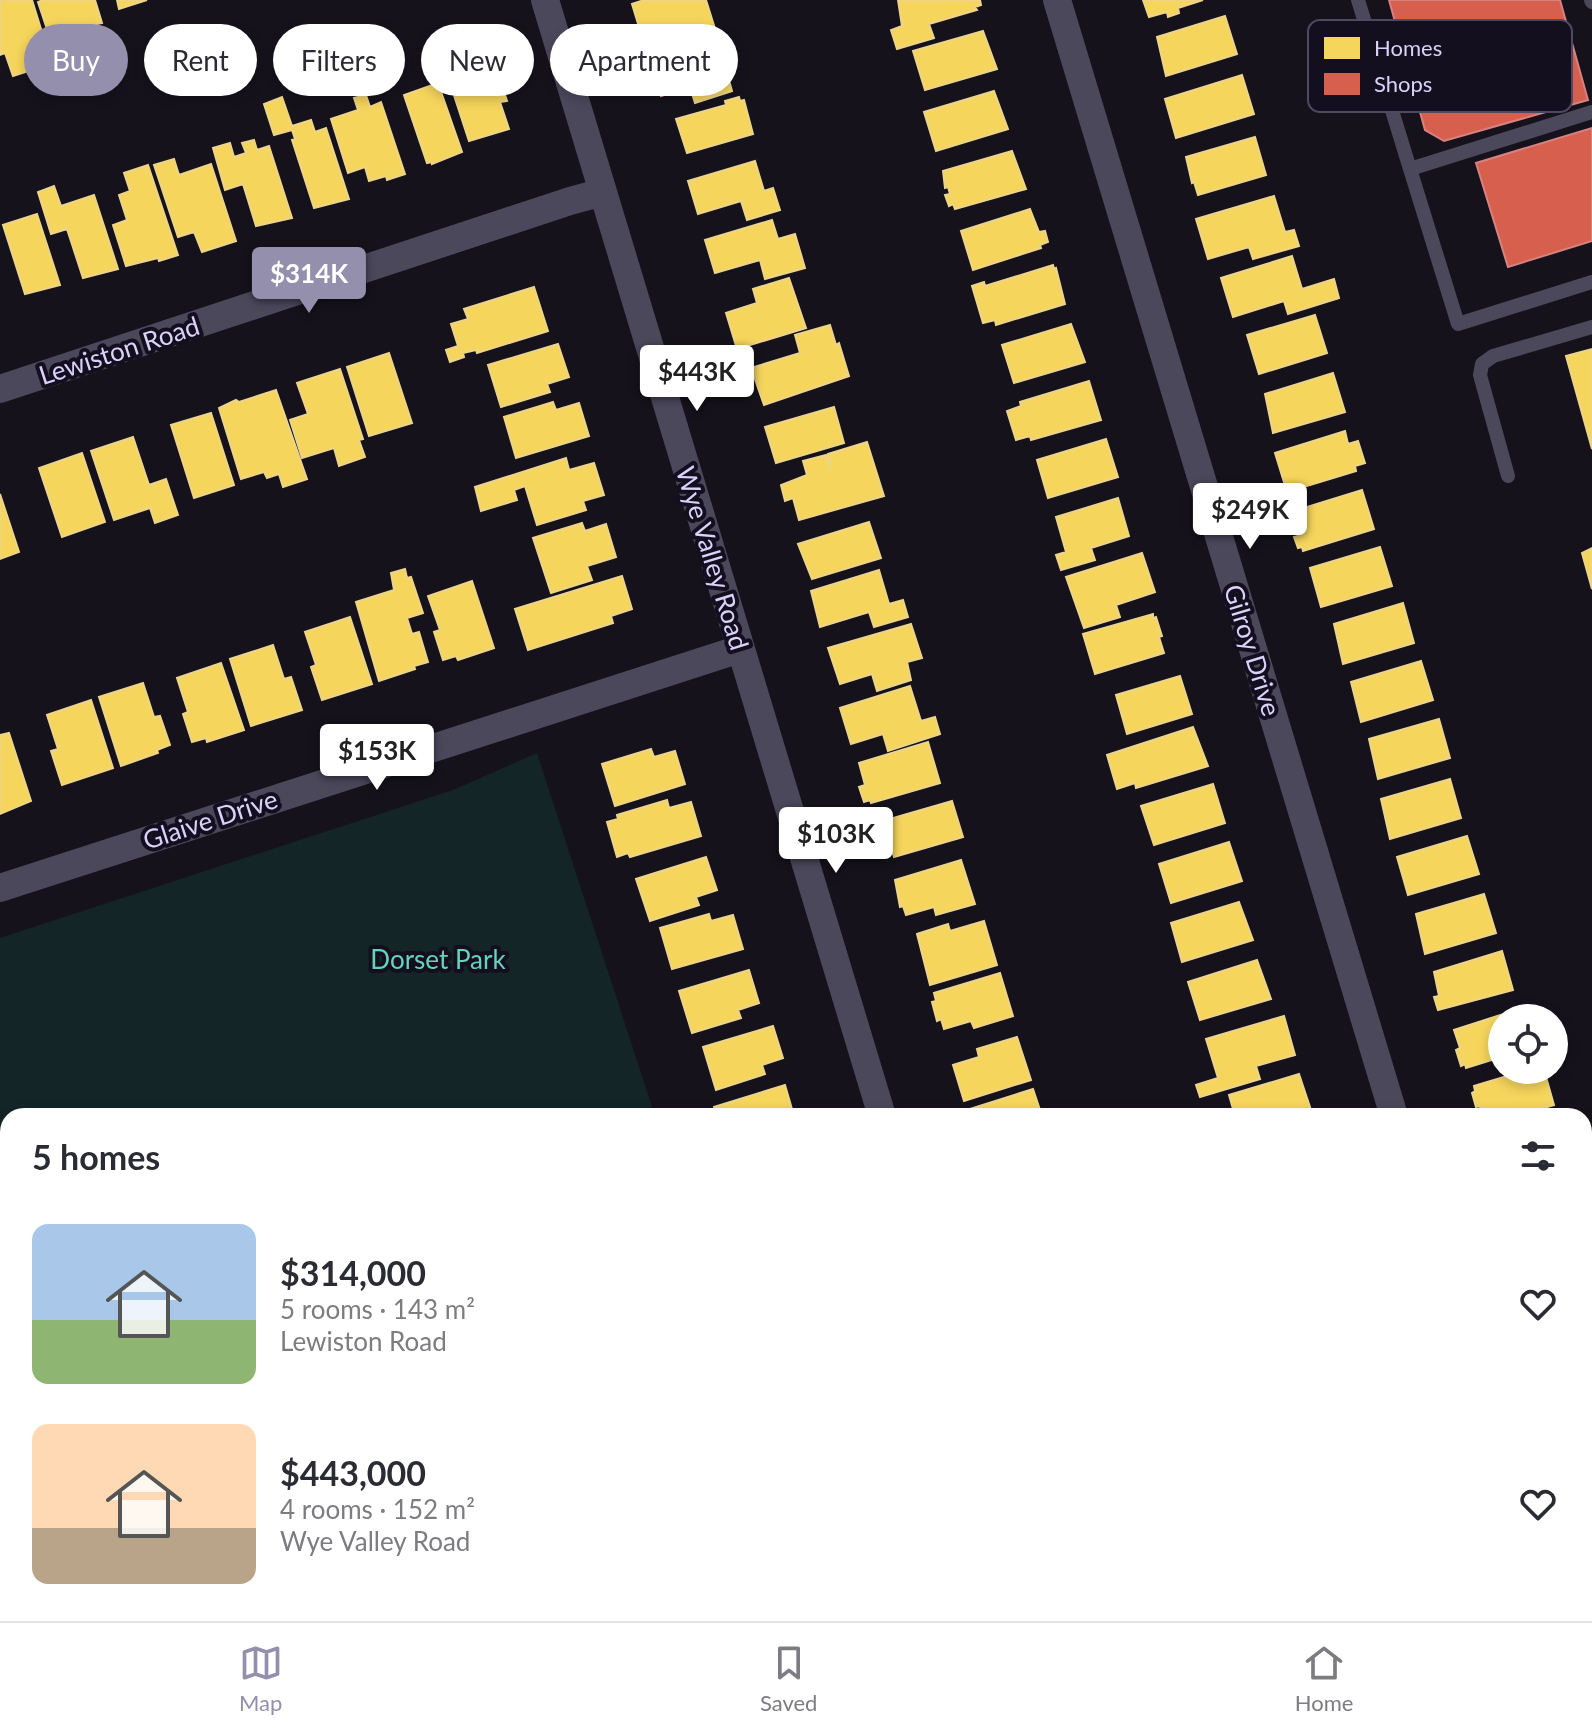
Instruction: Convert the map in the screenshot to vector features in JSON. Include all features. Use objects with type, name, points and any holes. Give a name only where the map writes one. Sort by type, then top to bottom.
[{"type":"street","name":"Wye Valley Road","points":[[545,0],[880,1108]]},
{"type":"street","name":"Gilroy Drive","points":[[1057,0],[1392,1108]]},
{"type":"street","name":"Lewiston Road","points":[[0,389],[603,192]]},
{"type":"street","name":"Glaive Drive","points":[[0,888],[740,649]]},
{"type":"lane","points":[[1358,0],[1364,20]]},
{"type":"lane","points":[[1392,112],[1458,324],[1592,282]]},
{"type":"lane","points":[[1410,169],[1592,112]]},
{"type":"lane","points":[[1508,476],[1480,375],[1482,364],[1493,356],[1592,327]]},
{"type":"green space","name":"Dorset Park","points":[[537,753],[652,1108],[0,1108],[0,938],[453,790]]},
{"type":"building: Homes","points":[[0,0],[32,0],[39,24],[24,24],[24,72],[13,76],[5,53],[0,55]]},
{"type":"building: Homes","points":[[95,0],[102,23],[45,24],[38,2]]},
{"type":"building: Homes","points":[[117,0],[147,0],[119,9]]},
{"type":"building: Homes","points":[[644,0],[706,0],[714,24],[638,24],[632,4]]},
{"type":"building: Homes","points":[[898,0],[980,0],[981,5],[975,7],[977,10],[929,24],[934,38],[897,49],[891,30],[902,26]]},
{"type":"building: Homes","points":[[1143,0],[1203,0],[1178,8],[1179,13],[1168,17],[1167,12],[1149,17]]},
{"type":"building: Homes","points":[[1225,16],[1237,54],[1166,76],[1157,37]]},
{"type":"building: Homes","points":[[983,31],[997,69],[925,90],[913,51]]},
{"type":"building: Homes","points":[[1242,75],[1254,114],[1176,138],[1165,99]]},
{"type":"building: Homes","points":[[421,89],[421,96],[443,96],[462,152],[432,164],[427,163],[405,95]]},
{"type":"building: Homes","points":[[994,91],[1008,129],[936,151],[924,112]]},
{"type":"building: Homes","points":[[366,96],[370,107],[381,102],[405,174],[387,180],[386,176],[369,181],[365,167],[348,173],[331,119],[358,110],[354,98]]},
{"type":"building: Homes","points":[[454,96],[505,96],[507,101],[500,102],[509,129],[469,141]]},
{"type":"building: Homes","points":[[693,96],[717,96],[695,103]]},
{"type":"building: Homes","points":[[282,97],[292,126],[311,120],[315,132],[326,128],[349,199],[314,208],[292,140],[295,139],[292,130],[274,135],[264,104]]},
{"type":"building: Homes","points":[[739,97],[740,101],[744,100],[753,134],[687,153],[676,119],[726,105],[725,101]]},
{"type":"building: Homes","points":[[1255,137],[1266,175],[1198,195],[1186,157]]},
{"type":"building: Homes","points":[[254,140],[257,150],[269,146],[292,218],[256,226],[243,184],[225,190],[213,148],[230,143],[234,157],[246,153],[242,143]]},
{"type":"building: Homes","points":[[1012,151],[1026,189],[955,209],[953,204],[949,206],[945,195],[950,194],[948,187],[945,188],[943,171]]},
{"type":"building: Homes","points":[[174,159],[179,175],[211,164],[236,241],[202,252],[194,232],[178,237],[154,165]]},
{"type":"building: Homes","points":[[755,161],[764,191],[773,188],[780,210],[747,220],[741,201],[698,214],[688,181]]},
{"type":"building: Homes","points":[[148,165],[178,255],[126,266],[113,225],[127,220],[119,195],[130,191],[124,173]]},
{"type":"building: Homes","points":[[54,186],[61,206],[94,195],[118,269],[83,278],[67,229],[51,234],[38,192]]},
{"type":"building: Homes","points":[[1274,196],[1285,232],[1294,230],[1299,246],[1253,259],[1249,247],[1208,259],[1196,219]]},
{"type":"building: Homes","points":[[1030,209],[1039,232],[1045,231],[1048,242],[1040,245],[1041,248],[973,270],[961,231]]},
{"type":"building: Homes","points":[[37,214],[60,285],[25,294],[3,225]]},
{"type":"building: Homes","points":[[772,220],[778,239],[795,234],[805,268],[765,279],[760,260],[715,273],[705,240]]},
{"type":"building: Homes","points":[[1292,256],[1302,289],[1334,279],[1339,298],[1288,314],[1284,301],[1233,317],[1221,278]]},
{"type":"building: Homes","points":[[1053,265],[1065,304],[996,325],[995,320],[983,323],[972,286],[984,282],[985,286]]},
{"type":"building: Homes","points":[[789,278],[806,328],[737,349],[726,313],[757,303],[753,289]]},
{"type":"building: Homes","points":[[534,287],[548,331],[477,353],[476,350],[463,353],[464,357],[450,362],[446,350],[458,346],[451,324],[468,319],[464,309]]},
{"type":"building: Homes","points":[[1315,315],[1327,353],[1259,374],[1247,335]]},
{"type":"building: Homes","points":[[1071,324],[1085,362],[1014,383],[1002,345]]},
{"type":"building: Homes","points":[[830,325],[849,376],[764,405],[751,368],[800,353],[795,335]]},
{"type":"building: Homes","points":[[558,344],[569,377],[547,384],[550,392],[501,407],[488,365]]},
{"type":"building: Homes","points":[[1592,349],[1592,449],[1566,356]]},
{"type":"building: Homes","points":[[389,353],[412,423],[369,436],[347,367]]},
{"type":"building: Homes","points":[[340,369],[363,439],[359,440],[365,457],[339,466],[334,448],[302,458],[290,420],[308,414],[297,383]]},
{"type":"building: Homes","points":[[1333,373],[1345,412],[1273,433],[1265,394]]},
{"type":"building: Homes","points":[[1089,381],[1101,420],[1031,440],[1030,436],[1016,440],[1007,411],[1021,406],[1020,402]]},
{"type":"building: Homes","points":[[276,390],[307,479],[283,487],[279,474],[267,478],[264,472],[241,479],[219,408],[236,400],[239,402]]},
{"type":"building: Homes","points":[[553,402],[556,410],[579,403],[589,436],[516,458],[504,417]]},
{"type":"building: Homes","points":[[834,407],[844,443],[776,463],[765,427]]},
{"type":"building: Homes","points":[[211,413],[234,485],[194,498],[171,425]]},
{"type":"building: Homes","points":[[1345,431],[1348,444],[1358,441],[1365,463],[1355,466],[1356,471],[1287,492],[1275,453]]},
{"type":"building: Homes","points":[[133,437],[149,485],[166,479],[178,515],[155,523],[150,508],[114,520],[91,451]]},
{"type":"building: Homes","points":[[1106,439],[1118,477],[1048,498],[1037,460]]},
{"type":"building: Homes","points":[[867,442],[884,496],[799,520],[793,498],[785,501],[781,485],[807,475],[803,461],[826,455],[831,469],[828,454]]},
{"type":"building: Homes","points":[[82,453],[105,522],[62,537],[39,468]]},
{"type":"building: Homes","points":[[566,458],[569,470],[594,463],[604,495],[583,501],[586,510],[537,525],[525,486],[514,490],[517,500],[481,511],[475,487]]},
{"type":"building: Homes","points":[[1362,490],[1374,529],[1303,551],[1302,547],[1298,548],[1294,537],[1300,531],[1294,511]]},
{"type":"building: Homes","points":[[0,494],[19,552],[0,559]]},
{"type":"building: Homes","points":[[1118,498],[1129,536],[1091,548],[1095,560],[1061,570],[1056,555],[1066,552],[1056,517]]},
{"type":"building: Homes","points":[[869,522],[881,558],[812,579],[798,544]]},
{"type":"building: Homes","points":[[582,523],[585,531],[606,524],[616,557],[587,566],[592,580],[551,593],[533,538]]},
{"type":"building: Homes","points":[[1380,547],[1392,586],[1321,607],[1310,568]]},
{"type":"building: Homes","points":[[1592,548],[1592,589],[1582,553]]},
{"type":"building: Homes","points":[[1142,553],[1155,592],[1116,605],[1120,617],[1084,628],[1066,577]]},
{"type":"building: Homes","points":[[405,569],[407,578],[411,577],[423,613],[407,618],[412,634],[419,632],[428,662],[379,681],[356,602],[394,590],[391,573]]},
{"type":"building: Homes","points":[[879,570],[889,604],[903,600],[908,617],[874,627],[869,612],[820,627],[811,591]]},
{"type":"building: Homes","points":[[622,576],[632,609],[611,616],[613,623],[528,650],[515,609]]},
{"type":"building: Homes","points":[[472,581],[494,648],[458,660],[456,656],[443,660],[434,632],[440,630],[428,596]]},
{"type":"building: Homes","points":[[1403,603],[1414,643],[1343,664],[1334,624]]},
{"type":"building: Homes","points":[[1153,614],[1162,636],[1159,637],[1164,653],[1095,674],[1083,634]]},
{"type":"building: Homes","points":[[350,617],[372,684],[322,700],[311,667],[316,665],[305,632]]},
{"type":"building: Homes","points":[[911,624],[922,658],[907,662],[911,680],[877,691],[872,674],[840,684],[828,648]]},
{"type":"building: Homes","points":[[273,645],[284,679],[291,677],[302,710],[251,726],[230,659]]},
{"type":"building: Homes","points":[[1421,661],[1433,700],[1361,722],[1351,682]]},
{"type":"building: Homes","points":[[221,663],[244,730],[207,742],[206,738],[192,742],[183,714],[188,712],[177,678]]},
{"type":"building: Homes","points":[[1180,676],[1192,714],[1127,734],[1116,695]]},
{"type":"building: Homes","points":[[143,683],[154,717],[160,716],[170,745],[157,750],[158,753],[121,766],[99,697]]},
{"type":"building: Homes","points":[[910,686],[921,721],[935,717],[940,734],[888,751],[883,734],[851,744],[840,708]]},
{"type":"building: Homes","points":[[91,700],[113,768],[62,785],[51,751],[58,749],[47,715]]},
{"type":"building: Homes","points":[[1439,719],[1450,758],[1378,779],[1369,739]]},
{"type":"building: Homes","points":[[1193,727],[1208,766],[1136,788],[1135,783],[1117,789],[1107,755]]},
{"type":"building: Homes","points":[[9,733],[31,801],[0,814],[0,735]]},
{"type":"building: Homes","points":[[928,742],[940,783],[871,803],[870,800],[864,802],[859,787],[865,785],[859,763]]},
{"type":"building: Homes","points":[[651,749],[654,757],[675,751],[685,784],[615,806],[602,764]]},
{"type":"building: Homes","points":[[1450,779],[1461,818],[1390,839],[1381,799]]},
{"type":"building: Homes","points":[[1213,784],[1225,823],[1154,845],[1141,806]]},
{"type":"building: Homes","points":[[667,800],[669,808],[691,802],[701,836],[630,857],[628,853],[617,857],[607,822],[618,819],[617,815]]},
{"type":"building: Homes","points":[[952,801],[963,837],[894,857],[883,821]]},
{"type":"building: Homes","points":[[1467,836],[1479,874],[1408,895],[1397,857]]},
{"type":"building: Homes","points":[[1229,842],[1242,881],[1171,903],[1159,864]]},
{"type":"building: Homes","points":[[706,857],[717,890],[696,897],[699,905],[650,921],[636,879]]},
{"type":"building: Homes","points":[[961,860],[975,904],[936,915],[934,907],[906,915],[903,906],[900,907],[895,880]]},
{"type":"building: Homes","points":[[1484,894],[1496,933],[1425,954],[1416,914]]},
{"type":"building: Homes","points":[[1239,902],[1253,940],[1182,962],[1171,923]]},
{"type":"building: Homes","points":[[709,914],[711,921],[733,915],[743,949],[672,969],[660,928]]},
{"type":"building: Homes","points":[[984,921],[997,965],[930,985],[917,934],[948,924],[950,931]]},
{"type":"building: Homes","points":[[1502,951],[1513,990],[1438,1010],[1434,997],[1439,996],[1434,972]]},
{"type":"building: Homes","points":[[1257,960],[1271,999],[1200,1020],[1188,982]]},
{"type":"building: Homes","points":[[749,970],[759,1003],[738,1010],[741,1018],[692,1033],[679,991]]},
{"type":"building: Homes","points":[[1000,973],[1013,1016],[974,1028],[971,1021],[944,1029],[941,1019],[937,1021],[932,1002],[936,1001],[934,993]]},
{"type":"building: Homes","points":[[1284,1016],[1295,1055],[1256,1066],[1260,1079],[1200,1097],[1196,1085],[1218,1078],[1206,1039]]},
{"type":"building: Homes","points":[[1488,1019],[1488,1061],[1466,1068],[1465,1064],[1461,1066],[1456,1050],[1460,1048],[1454,1030]]},
{"type":"building: Homes","points":[[773,1026],[783,1058],[762,1065],[765,1074],[716,1090],[703,1047]]},
{"type":"building: Homes","points":[[1017,1037],[1031,1080],[964,1101],[953,1065],[979,1057],[977,1049]]},
{"type":"building: Homes","points":[[1299,1074],[1310,1108],[1233,1108],[1229,1095]]},
{"type":"building: Homes","points":[[1488,1082],[1548,1084],[1554,1105],[1544,1108],[1480,1108],[1476,1107],[1472,1093],[1474,1086]]},
{"type":"building: Homes","points":[[785,1085],[792,1108],[714,1108]]},
{"type":"building: Homes","points":[[1033,1089],[1039,1108],[973,1108]]},
{"type":"building: Shops","points":[[1389,0],[1560,0],[1566,20],[1395,20]]},
{"type":"building: Shops","points":[[1572,43],[1588,100],[1572,105]]},
{"type":"building: Shops","points":[[1420,112],[1546,112],[1444,141],[1425,130]]},
{"type":"building: Shops","points":[[1592,128],[1592,241],[1508,267],[1476,163]]}]
